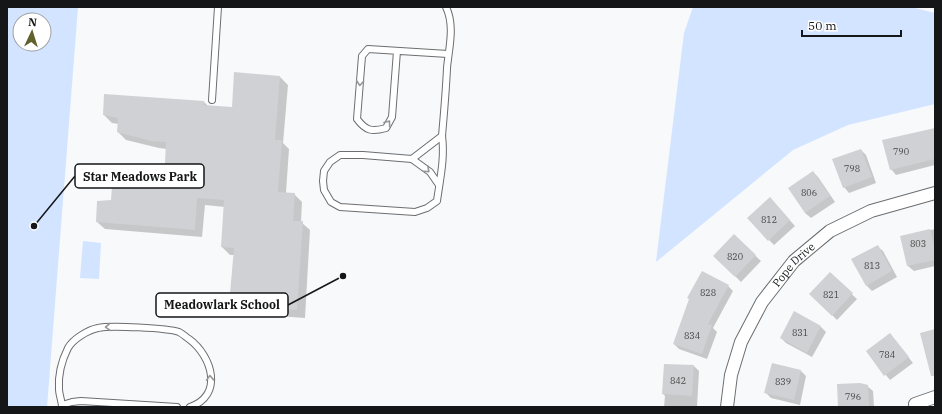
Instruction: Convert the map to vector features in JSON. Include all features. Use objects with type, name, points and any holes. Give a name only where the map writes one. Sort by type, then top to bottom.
[{"type":"street","name":"Pope Drive","points":[[727,407],[731,375],[741,342],[762,302],[794,261],[830,231],[871,211],[935,193]]},
{"type":"street","points":[[915,404],[935,397]]},
{"type":"lane","points":[[212,100],[218,7]]},
{"type":"lane","points":[[439,185],[430,172],[412,159],[362,155],[340,155],[330,162],[324,170],[323,181],[324,190],[331,202],[340,207],[415,212],[427,208],[437,201],[442,174],[444,148],[442,136],[448,54],[452,35],[449,14],[446,7]]},
{"type":"lane","points":[[397,51],[392,117],[386,128],[375,131],[363,127],[357,119],[362,56],[368,49],[448,54]]},
{"type":"lane","points":[[412,159],[442,136]]},
{"type":"lane","points":[[176,407],[81,401],[72,402],[62,406],[59,389],[61,365],[69,346],[86,333],[97,328],[158,329],[180,332],[198,346],[207,360],[211,374],[211,388],[204,399],[196,405],[190,407]]},
{"type":"shaded area","points":[[7,7],[78,7],[47,407],[7,407]]},
{"type":"shaded area","points":[[693,7],[911,7],[935,13],[935,104],[848,125],[793,150],[656,262],[684,33]]},
{"type":"shaded area","points":[[83,241],[101,243],[99,279],[80,278]]},
{"type":"building","points":[[234,72],[280,76],[275,140],[282,140],[278,192],[295,193],[293,221],[303,221],[297,310],[229,305],[234,248],[221,247],[224,200],[197,198],[195,230],[96,222],[97,201],[111,200],[112,186],[148,183],[164,184],[166,142],[151,141],[117,132],[118,118],[103,115],[104,94],[204,101],[204,105],[232,107]]},
{"type":"building","points":[[935,128],[935,159],[890,170],[882,140]]},
{"type":"building","points":[[861,149],[872,177],[843,188],[832,159]]},
{"type":"building","points":[[813,171],[830,196],[805,213],[788,188]]},
{"type":"building","points":[[770,197],[790,220],[768,241],[747,218]]},
{"type":"building","points":[[930,229],[935,250],[935,260],[907,266],[900,236]]},
{"type":"building","points":[[734,234],[756,255],[735,277],[713,256]]},
{"type":"building","points":[[878,245],[892,271],[866,286],[851,259]]},
{"type":"building","points":[[702,271],[729,285],[708,324],[712,325],[702,354],[673,344],[689,299],[687,298]]},
{"type":"building","points":[[830,272],[853,293],[832,316],[809,294]]},
{"type":"building","points":[[794,311],[821,326],[807,353],[780,338]]},
{"type":"building","points":[[935,329],[935,376],[931,376],[920,333]]},
{"type":"building","points":[[890,333],[909,357],[884,376],[866,351]]},
{"type":"building","points":[[772,363],[801,370],[794,400],[764,393]]},
{"type":"building","points":[[664,364],[694,365],[692,396],[662,394]]},
{"type":"building","points":[[860,383],[868,385],[869,407],[838,407],[837,384]]},
{"type":"place","name":"Star Meadows Park","points":[[34,226]]},
{"type":"place","name":"Meadowlark School","points":[[343,276]]}]
